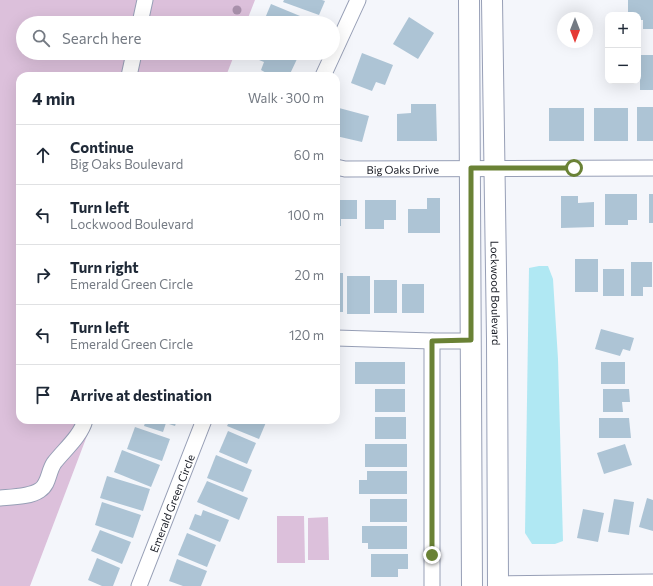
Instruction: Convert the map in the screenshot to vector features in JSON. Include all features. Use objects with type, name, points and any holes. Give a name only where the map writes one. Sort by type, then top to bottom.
[{"type":"main road","points":[[468,0],[471,168],[472,586]]},
{"type":"main road","name":"Lockwood Boulevard","points":[[492,0],[498,585]]},
{"type":"street","points":[[142,16],[145,0]]},
{"type":"street","points":[[340,39],[358,0]]},
{"type":"street","points":[[130,72],[132,60]]},
{"type":"street","points":[[325,72],[330,60]]},
{"type":"street","name":"Big Oaks Drive","points":[[340,168],[345,170],[653,168]]},
{"type":"street","points":[[340,338],[432,341],[471,340]]},
{"type":"street","points":[[432,341],[432,586]]},
{"type":"street","points":[[0,498],[31,494],[41,490],[46,483],[53,465],[83,424]]},
{"type":"street","name":"Emerald Green Circle","points":[[139,586],[202,424]]},
{"type":"street","points":[[498,585],[653,582]]},
{"type":"shaded area","points":[[0,0],[255,0],[249,16],[16,16],[16,60],[232,60],[228,72],[16,72],[16,424],[91,424],[30,586],[0,586]]},
{"type":"shaded area","points":[[277,516],[304,516],[305,563],[277,563]]},
{"type":"shaded area","points":[[328,517],[329,560],[308,560],[308,518]]},
{"type":"water","points":[[548,266],[553,279],[558,359],[563,541],[555,544],[532,544],[525,533],[529,268]]},
{"type":"building","points":[[284,0],[325,1],[319,15],[283,2]]},
{"type":"building","points":[[628,0],[653,0],[653,29],[643,29],[641,12],[628,12]]},
{"type":"building","points":[[271,4],[300,16],[266,16]]},
{"type":"building","points":[[409,17],[434,33],[418,59],[393,44]]},
{"type":"building","points":[[362,53],[393,65],[385,85],[376,82],[372,91],[351,83]]},
{"type":"building","points":[[641,55],[653,55],[653,90],[640,90]]},
{"type":"building","points":[[259,60],[297,60],[291,72],[264,72],[261,70],[264,62]]},
{"type":"building","points":[[411,104],[436,104],[437,141],[397,141],[397,114],[411,113]]},
{"type":"building","points":[[637,107],[653,107],[653,141],[637,141]]},
{"type":"building","points":[[340,108],[369,116],[362,142],[340,137]]},
{"type":"building","points":[[549,108],[584,108],[584,141],[549,141]]},
{"type":"building","points":[[594,108],[628,108],[628,141],[594,141]]},
{"type":"building","points":[[605,194],[637,194],[637,220],[628,220],[628,225],[605,225]]},
{"type":"building","points":[[649,194],[653,194],[653,223],[649,223]]},
{"type":"building","points":[[561,196],[578,196],[578,203],[594,202],[594,227],[561,228]]},
{"type":"building","points":[[427,198],[440,198],[440,233],[408,233],[408,209],[427,209]]},
{"type":"building","points":[[340,200],[357,200],[357,219],[341,219],[341,226]]},
{"type":"building","points":[[365,200],[396,200],[396,220],[384,220],[384,229],[365,229]]},
{"type":"building","points":[[575,259],[598,259],[598,292],[575,292]]},
{"type":"building","points":[[631,262],[652,262],[652,287],[643,287],[643,296],[631,296]]},
{"type":"building","points":[[603,269],[624,269],[624,296],[603,296]]},
{"type":"building","points":[[340,273],[343,273],[343,312],[340,312]]},
{"type":"building","points":[[347,276],[370,276],[370,314],[347,314]]},
{"type":"building","points":[[374,280],[397,280],[397,313],[374,313]]},
{"type":"building","points":[[402,284],[424,284],[424,313],[402,313]]},
{"type":"building","points":[[601,329],[634,338],[630,351],[623,349],[620,356],[595,349]]},
{"type":"building","points":[[355,362],[405,362],[405,384],[355,384]]},
{"type":"building","points":[[601,362],[625,362],[625,384],[601,384]]},
{"type":"building","points":[[375,389],[405,389],[405,412],[375,412]]},
{"type":"building","points":[[603,389],[629,389],[630,402],[622,402],[623,412],[603,412]]},
{"type":"building","points":[[375,417],[406,417],[406,439],[375,439]]},
{"type":"building","points":[[599,418],[629,418],[631,438],[599,438]]},
{"type":"building","points":[[145,424],[166,424],[163,432],[144,426]]},
{"type":"building","points":[[228,424],[265,424],[259,439],[227,426]]},
{"type":"building","points":[[135,427],[170,439],[162,461],[127,449]]},
{"type":"building","points":[[228,431],[256,443],[247,464],[219,452]]},
{"type":"building","points":[[365,444],[407,444],[407,467],[365,467]]},
{"type":"building","points":[[625,444],[632,465],[604,474],[597,453]]},
{"type":"building","points":[[122,450],[160,465],[151,487],[114,472]]},
{"type":"building","points":[[216,455],[252,470],[243,492],[207,478]]},
{"type":"building","points":[[367,471],[407,471],[407,494],[359,494],[359,480],[367,480]]},
{"type":"building","points":[[107,476],[150,489],[143,511],[100,498]]},
{"type":"building","points":[[207,481],[248,498],[239,520],[197,502]]},
{"type":"building","points":[[647,498],[653,500],[653,531],[639,527]]},
{"type":"building","points":[[370,499],[407,499],[407,522],[370,522]]},
{"type":"building","points":[[614,499],[634,502],[629,535],[608,532]]},
{"type":"building","points":[[102,502],[141,515],[133,538],[95,525]]},
{"type":"building","points":[[583,509],[604,513],[598,542],[577,538]]},
{"type":"building","points":[[203,510],[229,520],[220,542],[189,529],[195,514],[201,516]]},
{"type":"building","points":[[362,526],[407,526],[407,549],[368,549],[368,543],[362,543]]},
{"type":"building","points":[[100,530],[131,542],[122,564],[91,551]]},
{"type":"building","points":[[187,533],[216,545],[207,567],[178,555]]},
{"type":"building","points":[[371,554],[408,554],[408,569],[398,569],[398,577],[371,577]]},
{"type":"building","points":[[97,558],[120,568],[113,586],[102,586],[88,580]]},
{"type":"building","points":[[177,559],[207,571],[201,586],[183,586],[169,581]]},
{"type":"route","points":[[432,555],[432,341],[471,340],[471,168],[574,168]]}]
